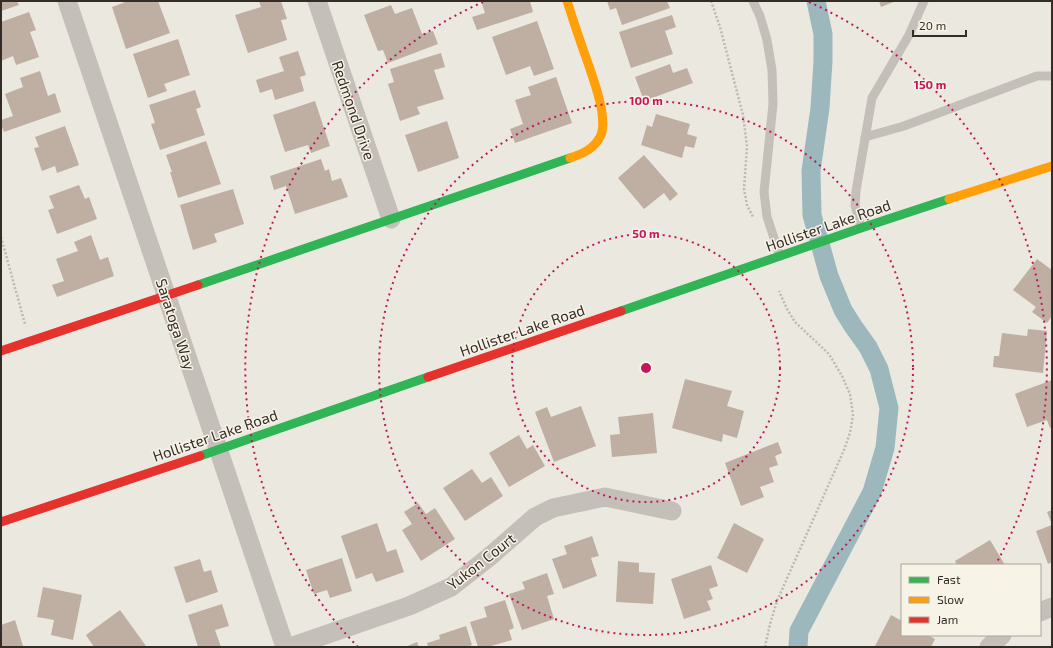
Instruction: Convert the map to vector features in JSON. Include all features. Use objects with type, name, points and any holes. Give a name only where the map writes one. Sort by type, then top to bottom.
[{"type":"street","name":"Saratoga Way","points":[[67,1],[285,647]]},
{"type":"street","name":"Redmond Drive","points":[[317,1],[391,219]]},
{"type":"street","points":[[1,351],[580,155],[590,150],[600,139],[604,124],[602,109],[566,1]]},
{"type":"street","name":"Hollister Lake Road","points":[[1,522],[218,450],[861,228],[1052,166]]},
{"type":"street","name":"Yukon Court","points":[[290,647],[410,606],[451,586],[488,558],[535,517],[553,508],[605,497],[672,511]]},
{"type":"street","points":[[1041,612],[1052,607]]},
{"type":"street","points":[[989,647],[1001,636]]},
{"type":"lane","points":[[753,1],[760,16],[767,40],[772,70],[772,104],[764,192],[767,217],[780,256]]},
{"type":"lane","points":[[861,228],[855,205],[856,191],[872,98],[909,35],[924,1]]},
{"type":"lane","points":[[865,137],[904,126],[1037,76],[1052,76]]},
{"type":"path","points":[[711,1],[720,27],[743,116],[747,146],[744,189],[747,204],[753,219]]},
{"type":"path","points":[[1,237],[24,317],[29,342]]},
{"type":"path","points":[[765,647],[777,601],[844,450],[850,433],[853,415],[850,394],[842,376],[828,354],[795,322],[779,291]]},
{"type":"building","points":[[1,1],[17,1],[19,5],[1,11]]},
{"type":"building","points":[[128,1],[158,1],[170,33],[126,49],[112,7]]},
{"type":"building","points":[[259,1],[281,1],[287,19],[281,20],[287,40],[248,53],[235,15],[261,7]]},
{"type":"building","points":[[481,1],[530,1],[533,12],[477,30],[472,17],[485,13]]},
{"type":"building","points":[[607,1],[667,1],[670,8],[622,25],[616,8],[610,10]]},
{"type":"building","points":[[879,1],[896,1],[881,7]]},
{"type":"building","points":[[391,5],[395,14],[412,8],[422,34],[433,31],[438,44],[388,63],[383,50],[378,51],[364,15]]},
{"type":"building","points":[[29,12],[36,30],[30,32],[39,57],[16,65],[13,56],[1,61],[1,22]]},
{"type":"building","points":[[672,15],[676,27],[665,31],[673,54],[631,68],[619,32]]},
{"type":"building","points":[[537,21],[554,69],[534,76],[530,66],[506,75],[492,37]]},
{"type":"building","points":[[178,39],[190,75],[164,84],[167,91],[148,98],[133,54]]},
{"type":"building","points":[[298,51],[306,75],[300,77],[304,91],[275,100],[272,89],[260,93],[256,80],[284,71],[279,57]]},
{"type":"building","points":[[441,53],[445,67],[434,70],[444,99],[417,107],[420,114],[400,121],[388,84],[394,82],[390,69]]},
{"type":"building","points":[[670,64],[673,73],[687,68],[693,83],[644,101],[635,77]]},
{"type":"building","points":[[40,71],[48,96],[55,93],[61,112],[4,132],[1,120],[13,116],[5,94],[23,87],[20,78]]},
{"type":"building","points":[[556,77],[572,123],[515,143],[510,129],[523,124],[515,100],[531,95],[528,87]]},
{"type":"building","points":[[195,90],[201,107],[196,109],[205,135],[160,150],[151,124],[155,123],[149,105]]},
{"type":"building","points":[[315,101],[330,146],[311,153],[308,145],[285,152],[273,115]]},
{"type":"building","points":[[656,114],[690,124],[687,134],[697,137],[694,148],[685,146],[682,158],[641,145],[647,125],[652,127]]},
{"type":"building","points":[[447,121],[459,158],[418,172],[405,135]]},
{"type":"building","points":[[65,126],[79,165],[57,173],[55,166],[42,171],[34,148],[39,147],[35,137]]},
{"type":"building","points":[[206,141],[221,184],[178,198],[170,172],[172,172],[166,155]]},
{"type":"building","points":[[644,155],[678,194],[670,201],[664,193],[644,209],[618,178]]},
{"type":"building","points":[[321,159],[325,171],[329,169],[332,181],[341,178],[348,197],[295,214],[286,186],[274,190],[270,176]]},
{"type":"building","points":[[79,185],[85,199],[89,197],[97,219],[57,234],[48,210],[54,208],[49,196]]},
{"type":"building","points":[[233,189],[244,224],[214,234],[217,242],[193,250],[180,205]]},
{"type":"building","points":[[91,235],[100,260],[108,257],[114,276],[57,297],[52,285],[64,281],[56,259],[78,251],[74,242]]},
{"type":"building","points":[[1037,259],[1052,270],[1052,316],[1047,323],[1032,312],[1036,307],[1013,290]]},
{"type":"building","points":[[1028,329],[1047,331],[1043,373],[993,367],[994,356],[999,356],[1002,333],[1027,336]]},
{"type":"building","points":[[685,379],[732,391],[727,406],[744,411],[737,438],[723,434],[722,442],[672,428]]},
{"type":"building","points":[[1052,380],[1052,427],[1050,428],[1047,420],[1027,427],[1015,394]]},
{"type":"building","points":[[581,406],[596,446],[554,462],[535,412],[547,407],[551,417]]},
{"type":"building","points":[[653,413],[657,453],[612,457],[610,435],[620,434],[618,417]]},
{"type":"building","points":[[519,435],[527,449],[533,445],[545,466],[509,487],[489,453]]},
{"type":"building","points":[[778,442],[782,453],[775,456],[778,465],[769,468],[774,482],[760,487],[764,497],[741,506],[725,463]]},
{"type":"building","points":[[472,469],[482,483],[491,477],[503,496],[465,521],[443,488]]},
{"type":"building","points":[[418,503],[426,514],[435,508],[455,539],[421,561],[402,530],[412,524],[404,512]]},
{"type":"building","points":[[1052,510],[1052,525],[1047,512]]},
{"type":"building","points":[[377,523],[387,552],[396,549],[404,572],[376,582],[372,573],[356,579],[341,536]]},
{"type":"building","points":[[734,523],[764,539],[747,573],[717,558]]},
{"type":"building","points":[[1052,525],[1052,562],[1048,564],[1036,531]]},
{"type":"building","points":[[592,536],[599,556],[591,558],[597,576],[563,589],[552,559],[567,554],[564,546]]},
{"type":"building","points":[[990,540],[1004,564],[956,564],[955,561]]},
{"type":"building","points":[[342,558],[352,591],[330,598],[327,590],[314,594],[306,570]]},
{"type":"building","points":[[200,559],[204,572],[211,570],[218,592],[186,603],[174,567]]},
{"type":"building","points":[[618,561],[639,563],[639,572],[655,573],[653,604],[616,602]]},
{"type":"building","points":[[711,565],[718,586],[709,589],[713,599],[707,601],[711,610],[684,619],[671,579]]},
{"type":"building","points":[[547,573],[554,594],[547,596],[554,619],[522,630],[509,594],[525,589],[522,582]]},
{"type":"building","points":[[43,587],[82,595],[73,640],[51,635],[54,620],[37,617]]},
{"type":"building","points":[[505,600],[514,628],[509,630],[512,640],[491,646],[492,647],[478,647],[470,622],[487,617],[484,607]]},
{"type":"building","points":[[222,604],[229,626],[215,630],[221,647],[198,647],[188,615]]},
{"type":"building","points":[[120,610],[146,646],[94,647],[86,635]]},
{"type":"building","points":[[891,615],[901,620],[901,636],[930,636],[935,639],[931,647],[875,646]]},
{"type":"building","points":[[15,620],[23,646],[1,647],[1,625]]},
{"type":"building","points":[[466,626],[472,645],[466,647],[428,647],[427,643],[440,639],[439,635]]},
{"type":"building","points":[[417,642],[419,647],[405,647]]},
{"type":"waterway","points":[[798,647],[799,631],[872,492],[885,448],[889,408],[879,369],[868,347],[843,310],[829,276],[812,215],[811,171],[820,108],[823,61],[823,34],[816,1]]},
{"type":"traffic: fast","points":[[198,285],[570,158]]},
{"type":"traffic: fast","points":[[621,311],[949,199]]},
{"type":"traffic: fast","points":[[200,456],[428,377]]},
{"type":"traffic: slow","points":[[567,1],[597,89],[603,122],[601,134],[594,145],[583,153],[570,158]]},
{"type":"traffic: slow","points":[[949,199],[1052,166]]},
{"type":"traffic: jam","points":[[1,351],[198,285]]},
{"type":"traffic: jam","points":[[428,377],[621,311]]},
{"type":"traffic: jam","points":[[1,522],[200,456]]}]
